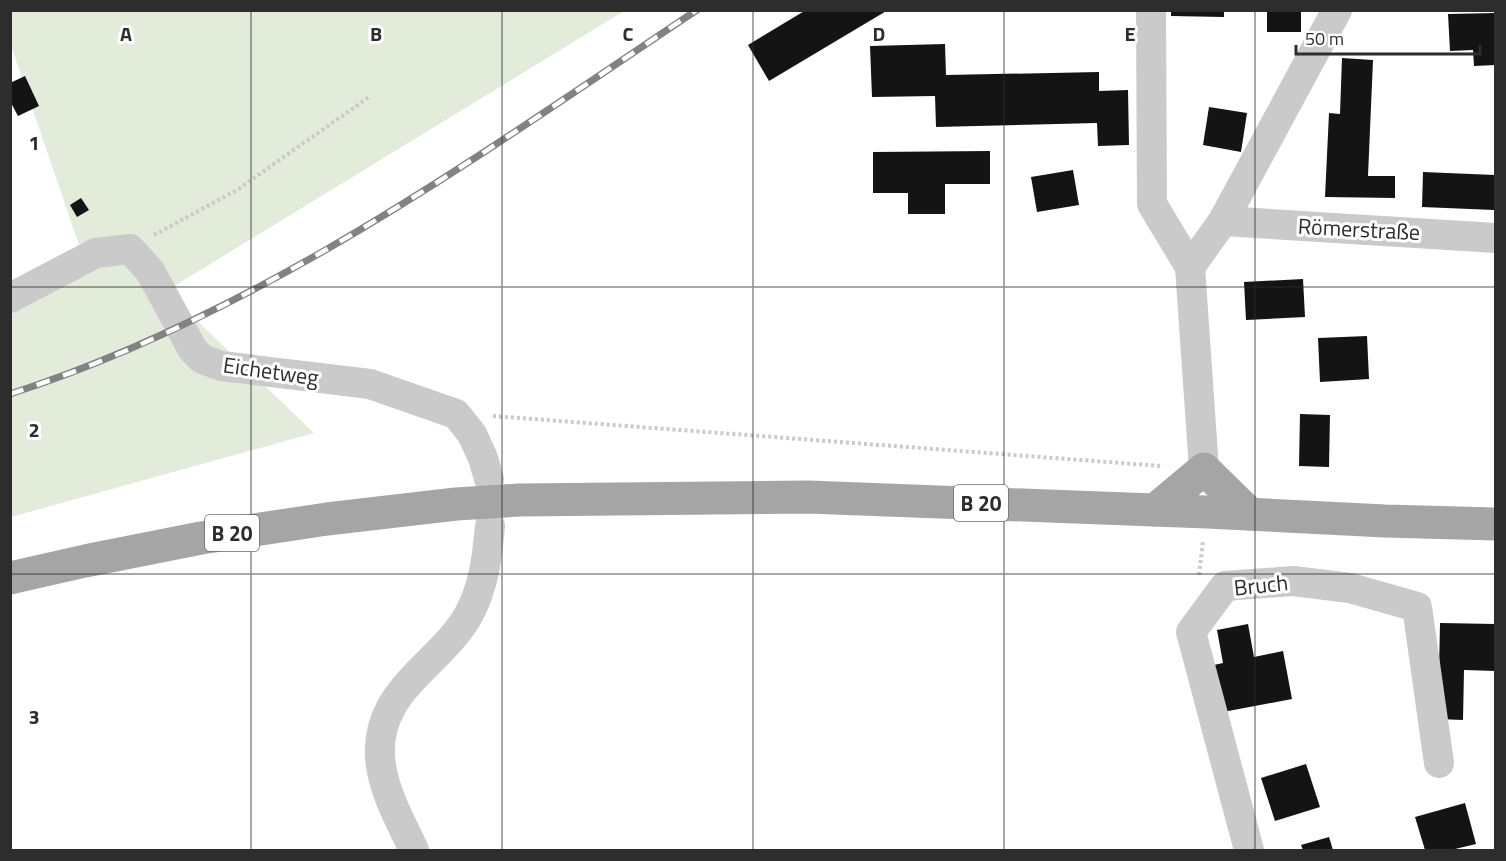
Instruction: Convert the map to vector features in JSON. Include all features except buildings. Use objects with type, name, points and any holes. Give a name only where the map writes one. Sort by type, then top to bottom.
[{"type":"main road","points":[[1155,510],[1204,469],[1250,514]]},
{"type":"main road","name":"B 20","points":[[10,578],[201,538],[327,519],[456,504],[520,500],[808,496],[1496,524]]},
{"type":"street","points":[[1150,10],[1152,204],[1190,267],[1204,469]]},
{"type":"street","points":[[1190,267],[1224,221],[1337,10]]},
{"type":"street","name":"Römerstraße","points":[[1224,221],[1496,238]]},
{"type":"street","points":[[10,298],[96,253],[130,249]]},
{"type":"street","name":"Eichetweg","points":[[130,249],[150,271],[193,350],[202,358],[220,366],[370,384],[456,414]]},
{"type":"street","points":[[456,414],[472,434],[483,458],[489,479]]},
{"type":"street","points":[[414,850],[393,810],[385,786],[381,763],[381,741],[394,701],[405,685],[455,635],[482,588],[487,566],[490,526]]},
{"type":"street","name":"Bruch","points":[[1249,850],[1191,632],[1225,586],[1293,581],[1350,588],[1417,607],[1439,763]]},
{"type":"path","points":[[130,249],[237,190],[369,97]]},
{"type":"path","points":[[456,414],[1204,469]]},
{"type":"green space","points":[[11,11],[624,11],[166,291],[314,433],[11,517],[11,290],[79,245],[11,46]]},
{"type":"railway","points":[[10,394],[103,360],[193,320],[281,275],[450,174],[697,10]]}]
